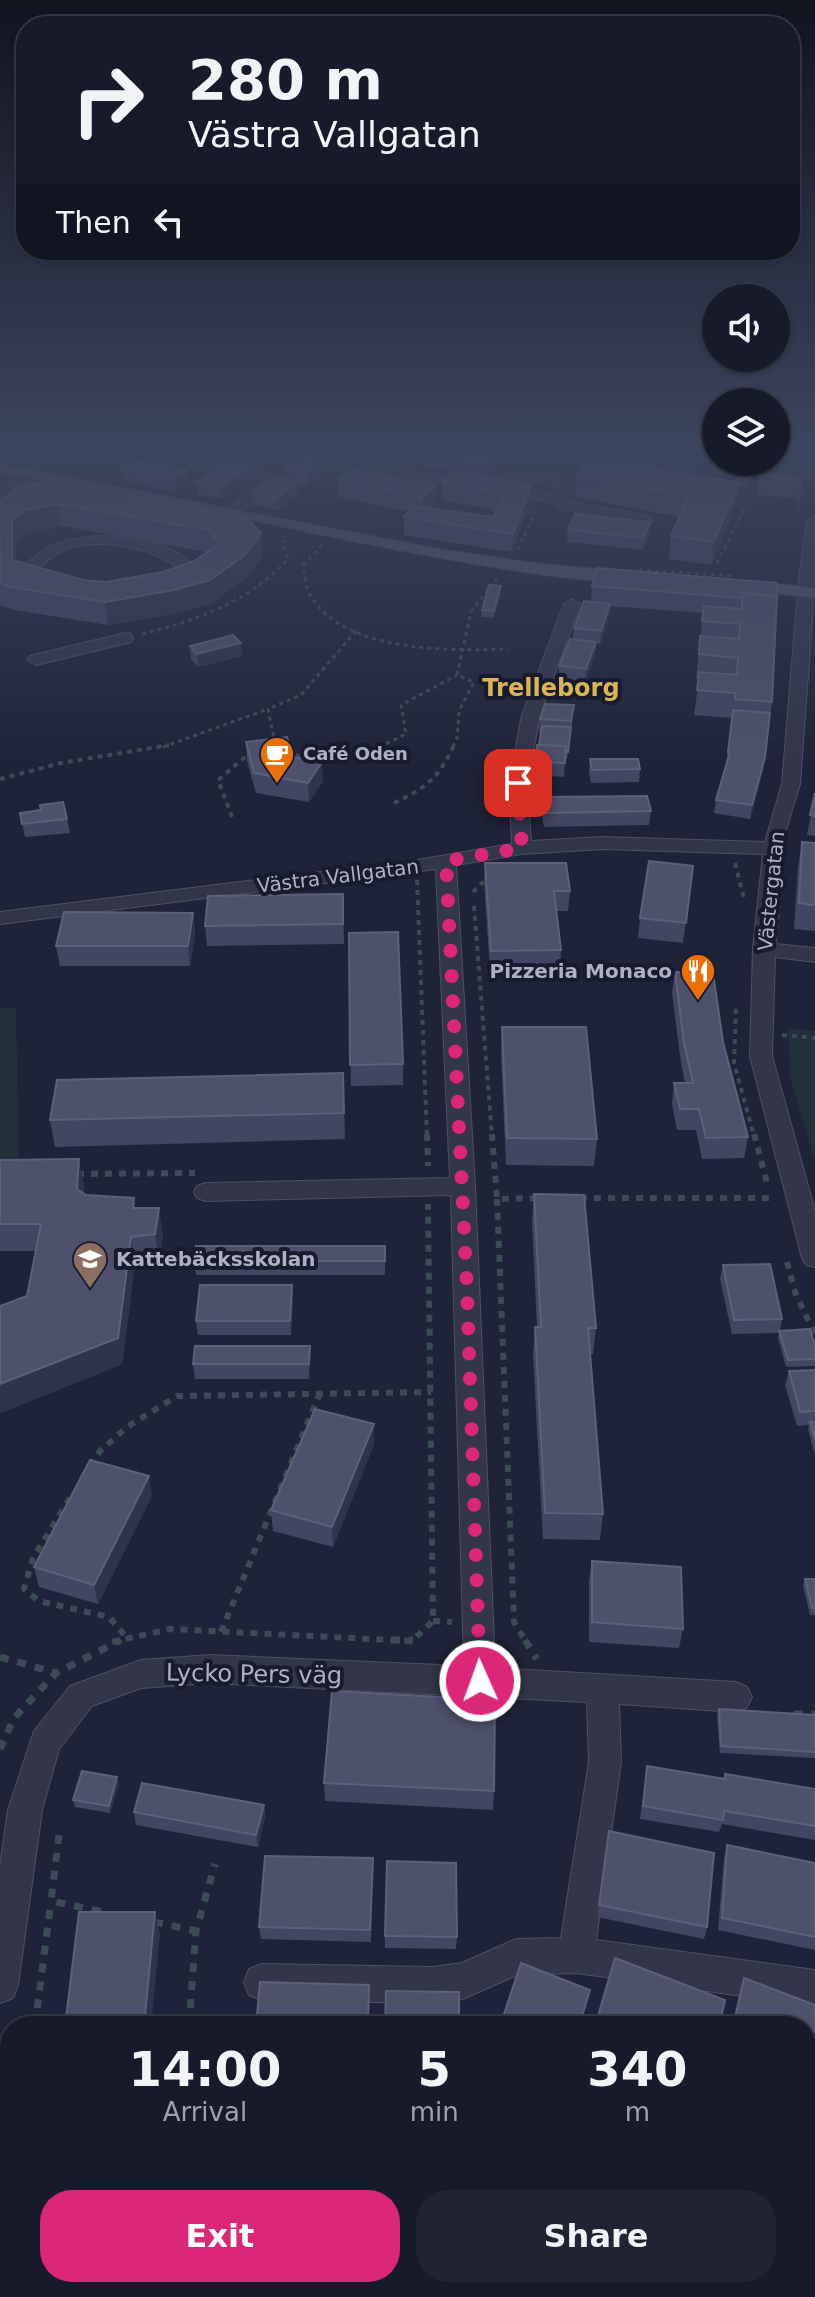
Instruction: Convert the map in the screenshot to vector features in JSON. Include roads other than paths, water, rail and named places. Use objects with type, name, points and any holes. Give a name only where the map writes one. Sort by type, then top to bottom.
[{"type":"main road","points":[[431,553],[503,565],[637,578]]},
{"type":"main road","points":[[725,585],[811,592]]},
{"type":"street","points":[[46,553],[34,561],[30,570],[36,581],[47,588],[69,592]]},
{"type":"street","points":[[152,589],[170,584],[182,575],[184,564],[168,553]]},
{"type":"street","name":"Västergatan","points":[[813,553],[791,784],[773,848],[764,949],[761,1056],[815,1258]]},
{"type":"street","points":[[522,848],[518,783],[531,715],[572,604]]},
{"type":"street","points":[[36,660],[117,635]]},
{"type":"street","name":"Västra Vallgatan","points":[[0,918],[417,866],[522,848],[602,843],[773,848]]},
{"type":"street","points":[[446,861],[463,1186],[480,1681]]},
{"type":"street","points":[[764,949],[815,955]]},
{"type":"street","points":[[206,1192],[463,1186]]},
{"type":"street","name":"Lycko Pers väg","points":[[0,1985],[25,1810],[45,1742],[81,1696],[141,1674],[210,1669],[736,1697]]},
{"type":"street","points":[[576,1955],[605,1762],[603,1689]]},
{"type":"street","points":[[262,1982],[432,1985],[463,1981],[516,1957],[576,1955],[815,1988]]},
{"type":"place","name":"Café Oden","points":[[277,785]]},
{"type":"place","name":"Pizzeria Monaco","points":[[698,1002]]},
{"type":"place","name":"Kattebäcksskolan","points":[[90,1290]]},
{"type":"district","name":"Trelleborg","points":[[551,688]]}]
